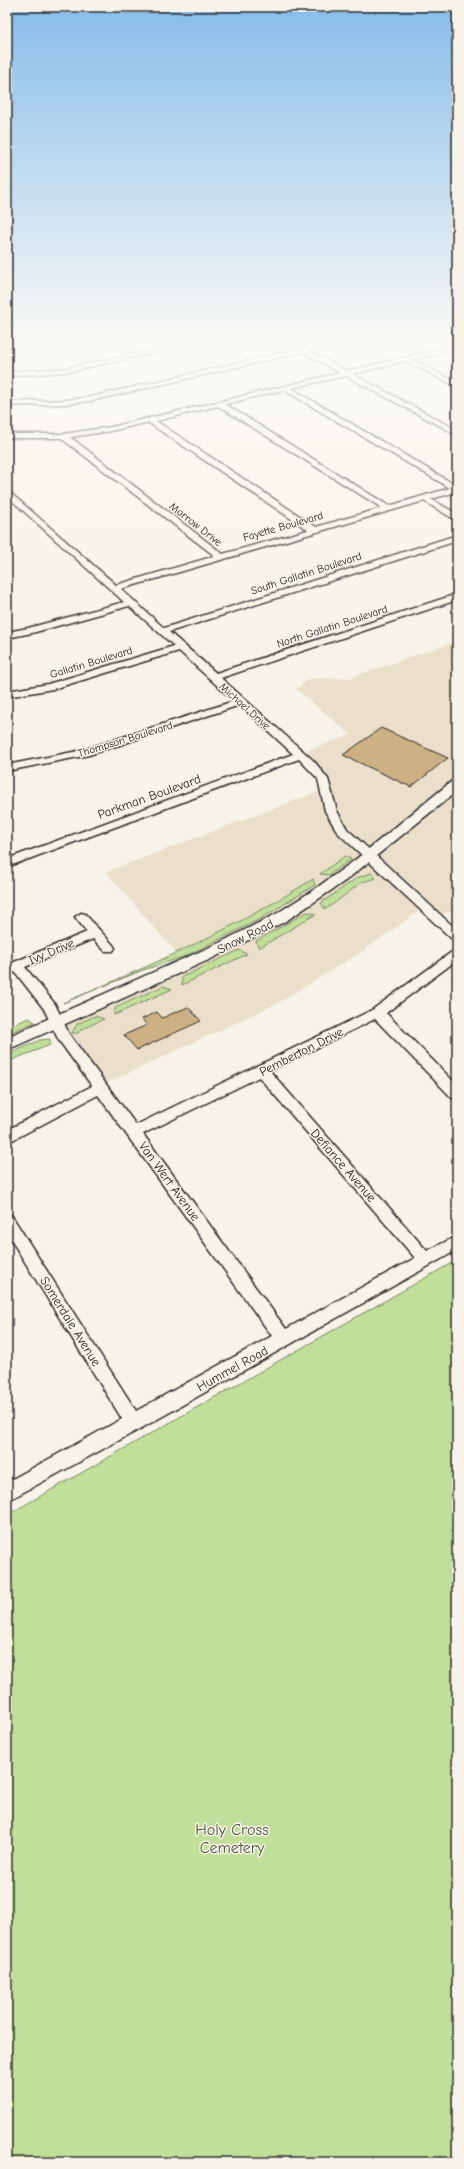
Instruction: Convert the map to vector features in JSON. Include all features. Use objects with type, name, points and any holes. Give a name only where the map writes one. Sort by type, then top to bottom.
[{"type":"main road","name":"Snow Road","points":[[7,1044],[191,963],[269,925],[300,906],[368,856],[457,784]]},
{"type":"street","name":"Morrow Drive","points":[[71,442],[221,557]]},
{"type":"street","points":[[184,442],[314,530]]},
{"type":"street","points":[[281,442],[387,508]]},
{"type":"street","points":[[377,442],[457,489]]},
{"type":"street","name":"Fayette Boulevard","points":[[115,588],[387,508],[457,489]]},
{"type":"street","name":"Michael Drive","points":[[7,492],[300,755],[323,779],[331,811],[342,831],[457,937]]},
{"type":"street","points":[[424,498],[457,518]]},
{"type":"street","points":[[7,504],[18,501]]},
{"type":"street","name":"South Gallatin Boulevard","points":[[163,631],[457,538]]},
{"type":"street","name":"North Gallatin Boulevard","points":[[214,677],[457,597]]},
{"type":"street","points":[[7,635],[29,631],[131,602]]},
{"type":"street","name":"Gallatin Boulevard","points":[[7,694],[49,687],[181,647]]},
{"type":"street","name":"Thompson Boulevard","points":[[7,768],[85,754],[240,702]]},
{"type":"street","name":"Parkman Boulevard","points":[[7,863],[300,755]]},
{"type":"street","points":[[81,917],[109,948]]},
{"type":"street","name":"Ivy Drive","points":[[11,969],[95,932]]},
{"type":"street","name":"Pemberton Drive","points":[[134,1132],[262,1071],[377,1013],[457,954]]},
{"type":"street","name":"Van Wert Avenue","points":[[11,969],[42,1011],[55,1022],[63,1036],[102,1087],[284,1339]]},
{"type":"street","points":[[377,1013],[457,1094]]},
{"type":"street","name":"Defiance Avenue","points":[[262,1071],[426,1260]]},
{"type":"street","points":[[7,1137],[102,1087]]},
{"type":"street","name":"Somerdale Avenue","points":[[7,1220],[134,1422]]},
{"type":"street","name":"Hummel Road","points":[[7,1492],[457,1242]]},
{"type":"shaded area","points":[[457,641],[457,909],[433,919],[422,909],[363,951],[276,1004],[105,1084],[53,1014],[182,959],[106,872],[330,787],[302,752],[351,735],[296,689],[309,679],[350,678]]},
{"type":"green space","points":[[345,856],[351,859],[329,875],[320,874]]},
{"type":"green space","points":[[371,873],[376,878],[362,882],[325,909],[321,903],[357,878]]},
{"type":"green space","points":[[313,879],[315,885],[262,918],[186,956],[143,970],[63,1003],[159,961],[221,931],[252,915]]},
{"type":"green space","points":[[307,912],[316,914],[259,948],[256,941]]},
{"type":"green space","points":[[239,950],[247,954],[182,985],[182,977]]},
{"type":"green space","points":[[163,986],[172,989],[114,1015],[115,1008]]},
{"type":"green space","points":[[95,1016],[104,1019],[82,1029],[78,1033],[72,1033],[77,1024]]},
{"type":"green space","points":[[29,1018],[35,1022],[7,1034],[7,1027]]},
{"type":"green space","points":[[50,1039],[50,1045],[7,1062],[7,1055],[40,1040]]},
{"type":"green space","name":"Holy Cross Cemetery","points":[[457,1260],[457,2162],[7,2162],[7,1515]]},
{"type":"building","points":[[381,728],[448,758],[411,787],[343,755]]},
{"type":"building","points":[[188,1007],[201,1021],[137,1050],[124,1035],[147,1025],[142,1019],[157,1012],[162,1018]]}]
